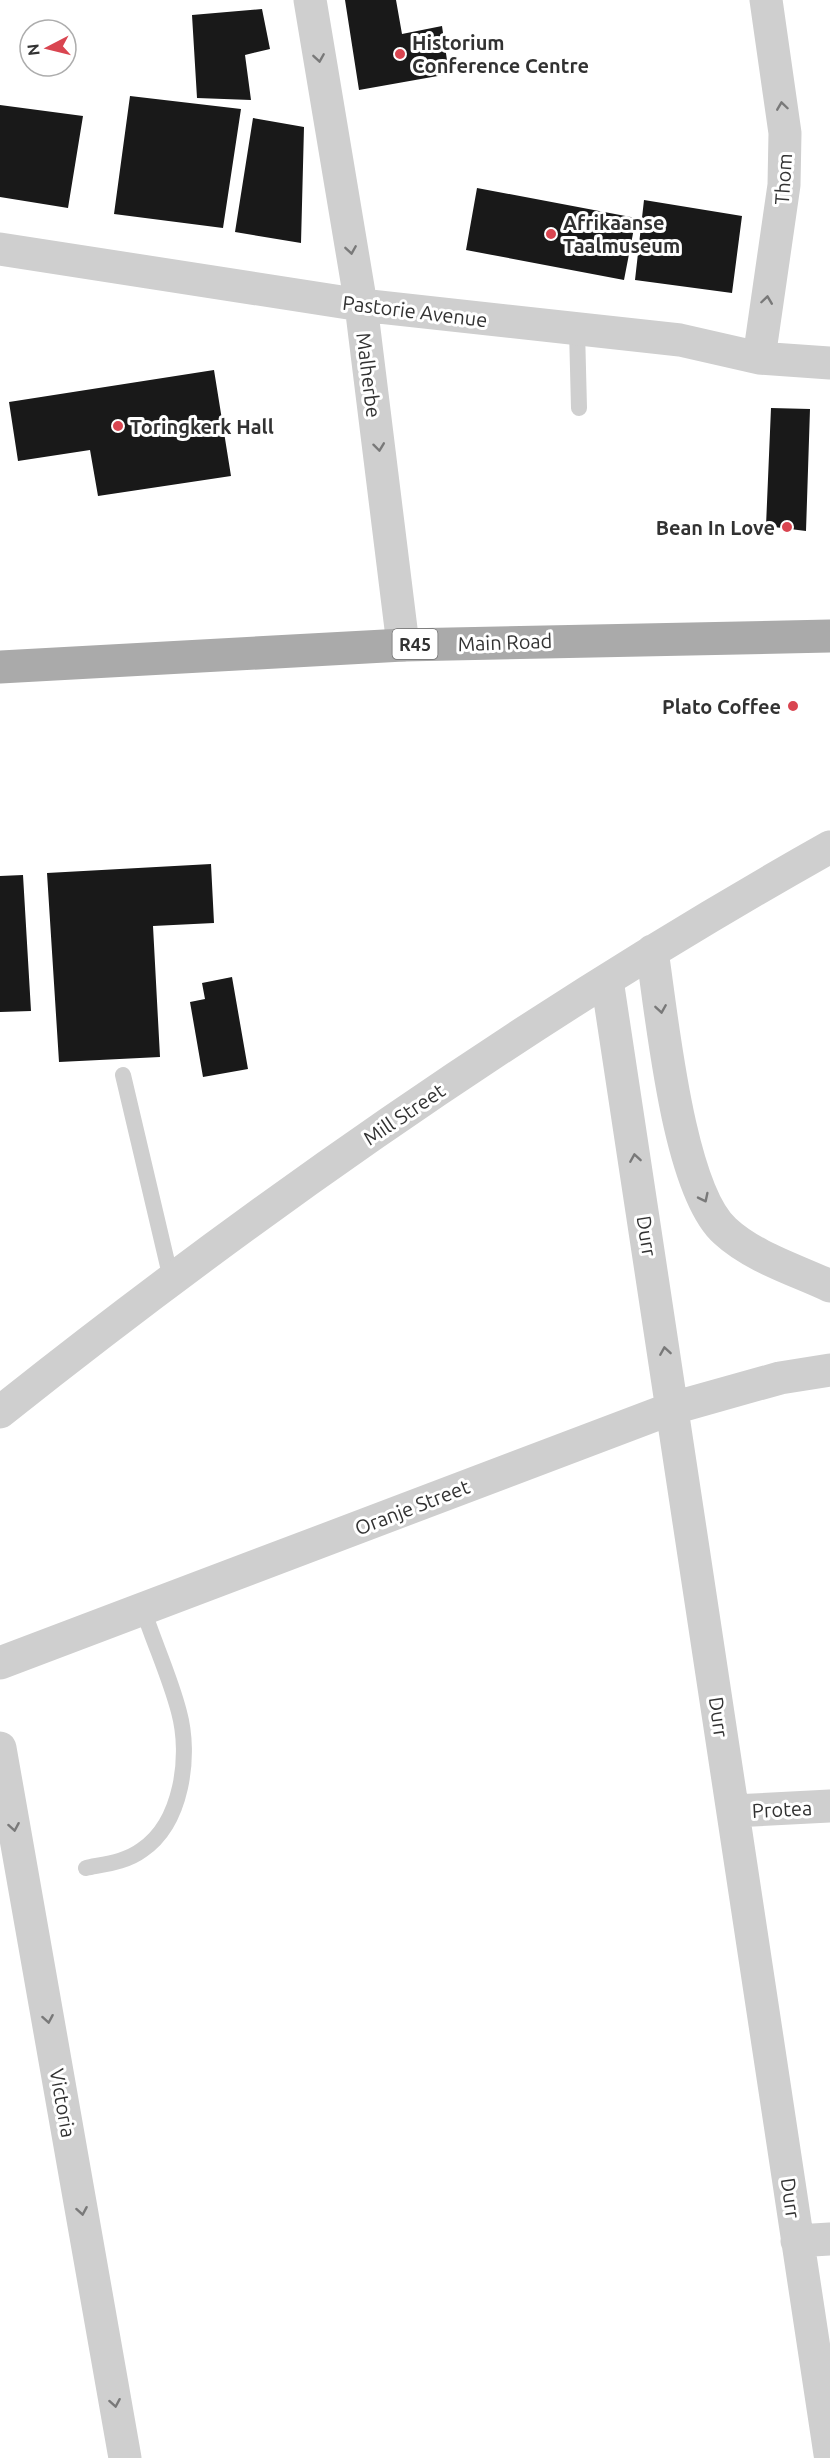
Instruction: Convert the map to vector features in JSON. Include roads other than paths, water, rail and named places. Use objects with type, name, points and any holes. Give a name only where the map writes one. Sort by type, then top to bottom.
[{"type":"main road","name":"Main Road","points":[[0,667],[403,645],[721,636],[830,636]]},
{"type":"street","name":"Malherbe","points":[[310,0],[361,305],[403,645]]},
{"type":"street","name":"Thom","points":[[759,358],[784,185],[785,143],[766,0]]},
{"type":"street","name":"Pastorie Avenue","points":[[0,249],[361,305],[680,340],[759,358],[830,363]]},
{"type":"street","name":"Mill Street","points":[[0,1412],[171,1279],[313,1174],[652,951],[723,907],[830,847]]},
{"type":"street","points":[[652,951],[679,1122],[691,1167],[704,1200],[724,1231],[752,1249],[830,1286]]},
{"type":"street","name":"Durr","points":[[607,980],[674,1408],[830,2454]]},
{"type":"street","name":"Oranje Street","points":[[0,1663],[674,1408],[780,1378],[830,1370]]},
{"type":"street","name":"Victoria","points":[[0,1748],[125,2458]]},
{"type":"street","name":"Protea","points":[[733,1811],[830,1806]]},
{"type":"street","points":[[797,2241],[830,2239]]},
{"type":"lane","points":[[577,330],[579,408]]},
{"type":"lane","points":[[123,1075],[171,1279]]},
{"type":"lane","points":[[86,1868],[119,1862],[142,1850],[163,1830],[180,1794],[183,1757],[180,1714],[142,1609]]},
{"type":"place","name":"Historium Conference Centre","points":[[400,54]]},
{"type":"place","name":"Afrikaanse Taalmuseum","points":[[551,234]]},
{"type":"place","name":"Toringkerk Hall","points":[[118,426]]},
{"type":"place","name":"Bean In Love","points":[[787,527]]},
{"type":"place","name":"Plato Coffee","points":[[793,706]]}]
